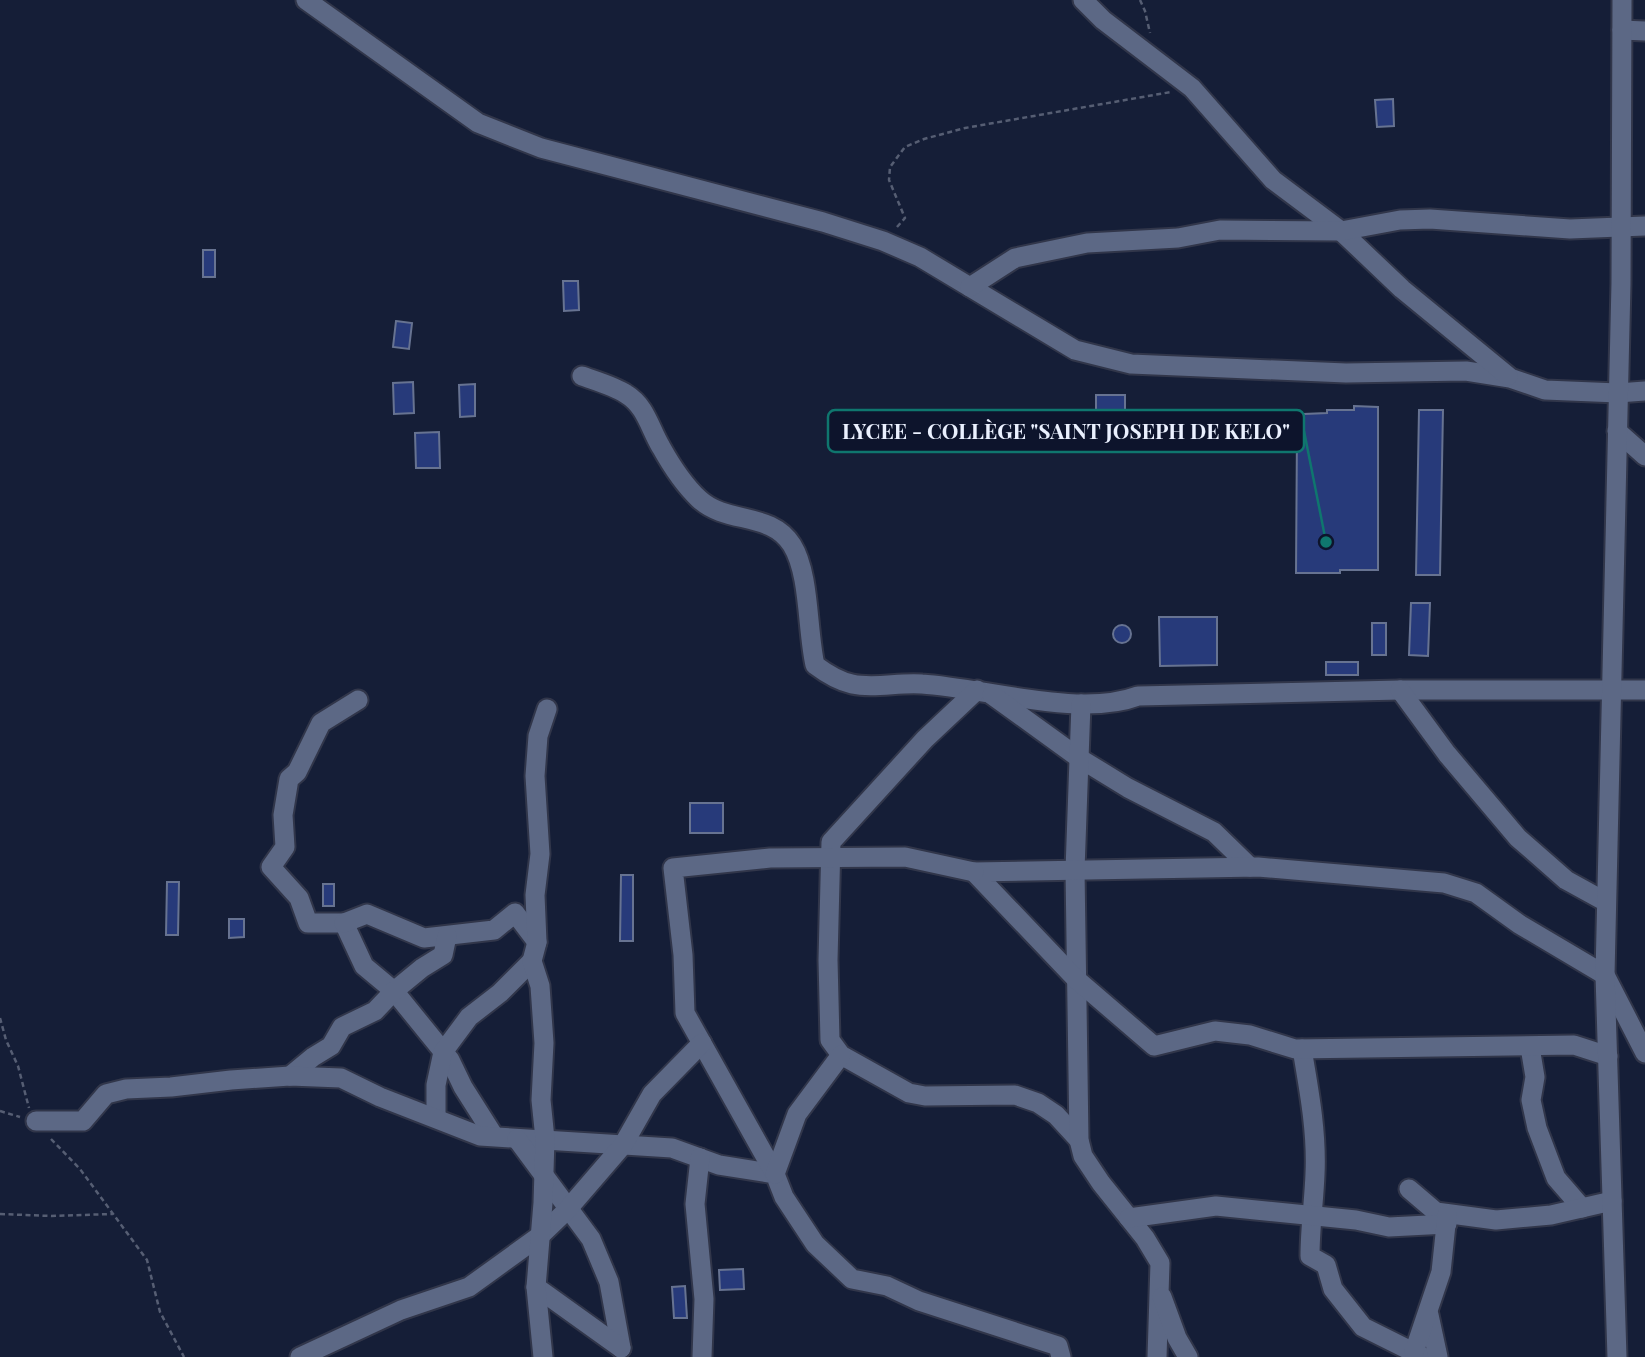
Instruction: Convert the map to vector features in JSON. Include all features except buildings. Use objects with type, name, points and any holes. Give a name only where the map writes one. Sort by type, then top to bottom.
[{"type":"street","points":[[306,0],[478,123],[541,148],[823,222],[883,241],[920,257],[1075,350],[1131,364],[1346,373],[1466,371],[1510,378],[1545,390],[1618,393],[1645,391]]},
{"type":"street","points":[[1083,0],[1103,20],[1192,88],[1273,180],[1342,231],[1402,289],[1510,378]]},
{"type":"street","points":[[1617,1357],[1605,975],[1618,393],[1622,0]]},
{"type":"street","points":[[1622,30],[1645,31]]},
{"type":"street","points":[[970,287],[1015,258],[1087,243],[1178,238],[1220,230],[1342,231],[1400,220],[1430,219],[1570,229],[1645,226]]},
{"type":"street","points":[[582,376],[627,394],[645,412],[660,446],[701,500],[727,514],[777,527],[792,545],[803,568],[815,666],[831,678],[855,685],[921,684],[1081,704],[1112,704],[1138,696],[1400,690],[1645,690]]},
{"type":"street","points":[[1617,430],[1645,456]]},
{"type":"street","points":[[1400,690],[1447,754],[1518,838],[1566,880],[1606,902]]},
{"type":"street","points":[[982,691],[1079,758],[1128,788],[1214,832],[1250,867]]},
{"type":"street","points":[[982,691],[925,739],[831,842],[828,960],[830,1040],[841,1055],[909,1093],[925,1096],[1015,1095],[1038,1103],[1056,1115],[1079,1140]]},
{"type":"street","points":[[358,700],[321,723],[297,772],[289,779],[283,815],[285,847],[271,867],[299,898],[308,923],[344,923],[367,914],[424,937],[447,936],[494,930],[515,913],[534,952]]},
{"type":"street","points":[[1081,704],[1075,870],[1079,1140],[1083,1156],[1145,1238],[1160,1264],[1157,1357]]},
{"type":"street","points":[[543,1357],[536,1287],[545,1139],[541,1100],[544,1043],[540,986],[534,952],[535,895],[540,854],[535,776],[538,736],[547,709]]},
{"type":"street","points":[[1062,1357],[1058,1346],[919,1301],[887,1286],[852,1279],[815,1244],[783,1197],[775,1174],[685,1013],[683,955],[673,868],[770,858],[905,857],[974,872],[1250,867],[1444,883],[1476,893],[1519,924],[1605,975],[1645,1053]]},
{"type":"street","points":[[974,872],[1076,979],[1154,1046],[1215,1031],[1250,1035],[1295,1049],[1574,1045],[1608,1056]]},
{"type":"street","points":[[344,923],[364,966],[394,991],[443,1052],[494,1136]]},
{"type":"street","points":[[290,1076],[331,1046],[342,1027],[375,1011],[422,968],[443,956],[447,936]]},
{"type":"street","points":[[436,1117],[436,1085],[443,1052],[469,1017],[500,993],[534,952]]},
{"type":"street","points":[[300,1357],[401,1310],[469,1287],[541,1235],[568,1210],[623,1145],[652,1094],[702,1043]]},
{"type":"street","points":[[1530,1047],[1535,1077],[1531,1100],[1537,1128],[1556,1178],[1581,1208]]},
{"type":"street","points":[[1302,1049],[1313,1122],[1315,1173],[1310,1215],[1310,1256],[1326,1265],[1333,1289],[1363,1327],[1419,1355],[1428,1311],[1441,1272],[1447,1220]]},
{"type":"street","points":[[775,1174],[797,1114],[841,1055]]},
{"type":"street","points":[[36,1121],[83,1121],[106,1094],[126,1089],[290,1076],[341,1078],[380,1097],[480,1136],[673,1148],[719,1164],[775,1174]]},
{"type":"street","points":[[517,1139],[591,1239],[608,1282],[621,1348],[536,1287]]},
{"type":"street","points":[[700,1158],[695,1204],[705,1299],[702,1357]]},
{"type":"street","points":[[1409,1189],[1447,1220]]},
{"type":"street","points":[[1129,1218],[1216,1206],[1310,1215],[1389,1227],[1447,1220],[1466,1214],[1496,1220],[1524,1219],[1612,1202]]},
{"type":"street","points":[[1160,1290],[1177,1338],[1188,1357]]},
{"type":"street","points":[[1428,1311],[1438,1357]]},
{"type":"path","points":[[1140,0],[1156,61]]},
{"type":"path","points":[[883,241],[905,218],[889,180],[890,167],[905,147],[965,128],[1192,88]]},
{"type":"path","points":[[0,1018],[6,1040],[18,1066],[31,1116],[80,1169],[147,1260],[160,1312],[184,1357]]},
{"type":"path","points":[[0,1111],[36,1121]]},
{"type":"path","points":[[0,1214],[114,1214]]},
{"type":"place","name":"LYCEE - COLLÈGE \"SAINT JOSEPH DE KELO\"","points":[[1326,542]]}]
